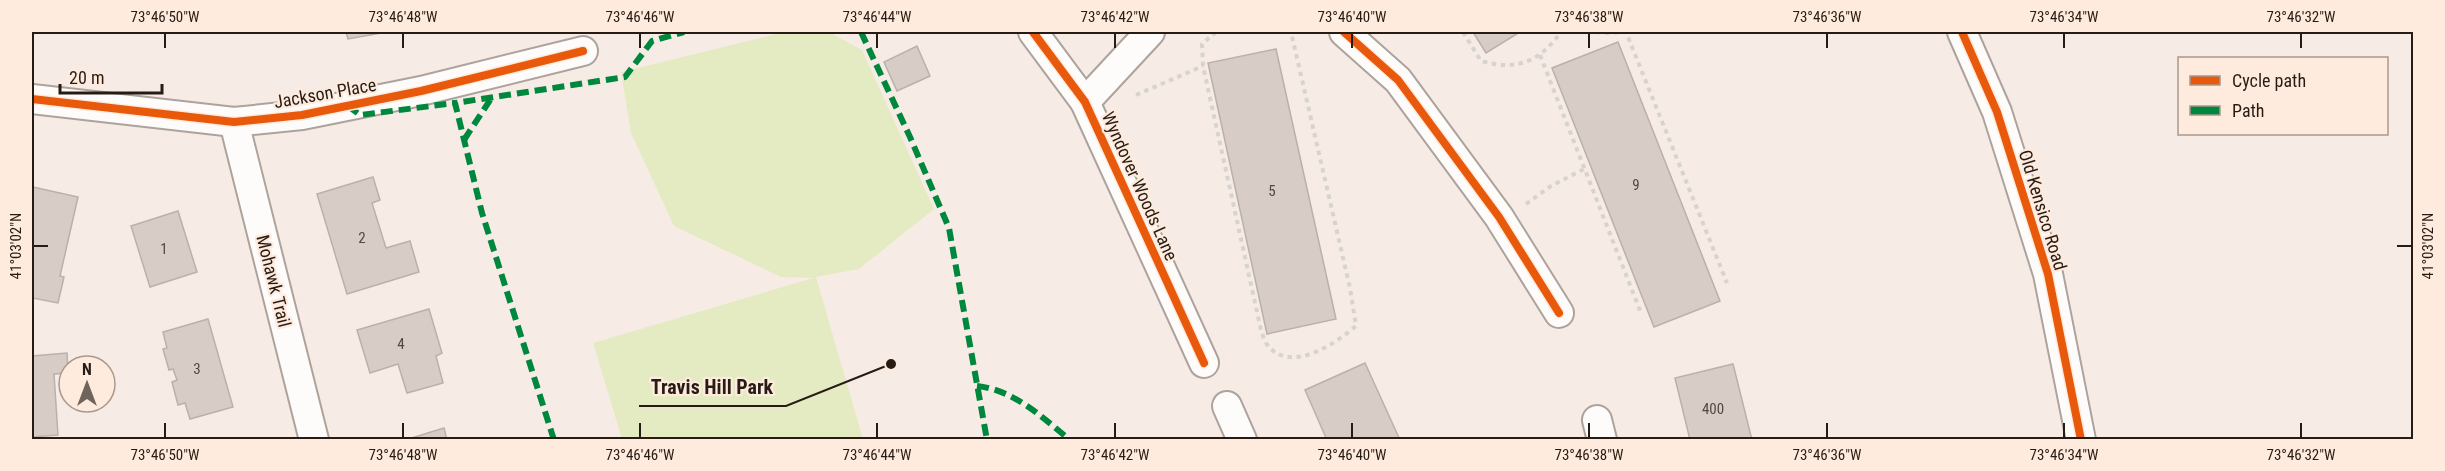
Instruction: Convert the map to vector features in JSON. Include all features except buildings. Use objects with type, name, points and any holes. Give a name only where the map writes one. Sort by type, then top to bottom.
[{"type":"street","name":"Wyndover Woods Lane","points":[[1033,32],[1088,108],[1204,363]]},
{"type":"street","name":"Wyndover Woods Lane","points":[[1088,108],[1150,32]]},
{"type":"street","points":[[1344,32],[1398,80],[1502,221],[1559,313]]},
{"type":"street","name":"Old Kensico Road","points":[[1962,32],[1997,112],[2048,274],[2081,440]]},
{"type":"street","name":"Jackson Place","points":[[32,99],[234,122],[302,115],[421,91],[583,51]]},
{"type":"street","name":"Mohawk Trail","points":[[234,122],[314,440]]},
{"type":"street","points":[[1227,406],[1242,440]]},
{"type":"path","points":[[1216,32],[1202,44],[1203,66],[1261,330],[1267,346],[1277,354],[1289,357],[1305,355],[1331,345],[1356,326],[1291,32]]},
{"type":"path","points":[[1463,32],[1481,60],[1500,66],[1534,59],[1550,48],[1562,32]]},
{"type":"path","points":[[1596,32],[1626,32],[1727,283]]},
{"type":"path","points":[[1539,55],[1641,313]]},
{"type":"path","points":[[1088,108],[1203,66]]},
{"type":"path","points":[[1502,221],[1551,186],[1584,170]]},
{"type":"green space","points":[[784,32],[829,32],[862,50],[934,209],[859,269],[816,277],[863,439],[622,439],[593,343],[813,278],[781,277],[674,226],[631,133],[621,72]]},
{"type":"marked path","points":[[554,440],[482,213],[455,103],[625,77],[652,41],[684,32]]},
{"type":"marked path","points":[[861,32],[949,228],[987,440]]},
{"type":"marked path","points":[[464,140],[492,97]]},
{"type":"marked path","points":[[348,106],[360,115],[455,103]]},
{"type":"marked path","points":[[977,386],[1015,399],[1070,440]]},
{"type":"cycle path","points":[[1033,32],[1085,102],[1204,363]]},
{"type":"cycle path","points":[[1344,32],[1398,80],[1499,217],[1559,313]]},
{"type":"cycle path","points":[[1962,32],[1997,112],[2048,274],[2081,440]]},
{"type":"cycle path","points":[[32,99],[234,122],[302,115],[421,91],[583,51]]},
{"type":"place","name":"Travis Hill Park","points":[[891,364]]}]
